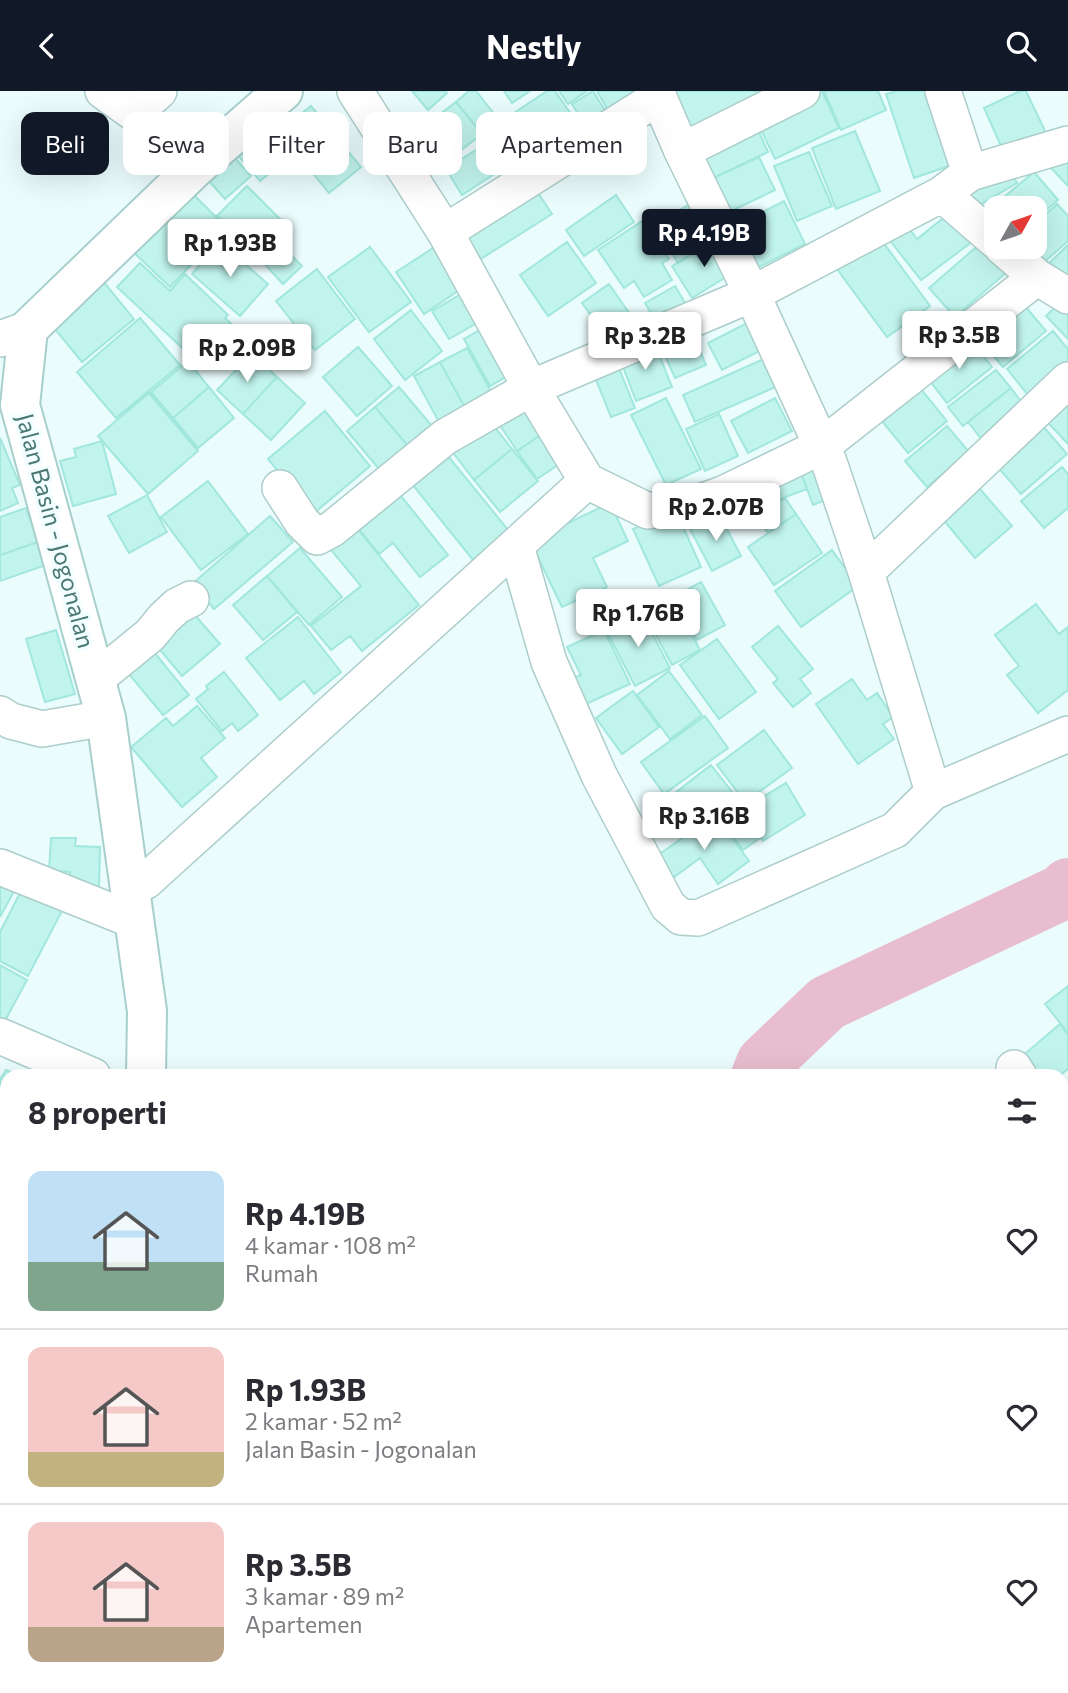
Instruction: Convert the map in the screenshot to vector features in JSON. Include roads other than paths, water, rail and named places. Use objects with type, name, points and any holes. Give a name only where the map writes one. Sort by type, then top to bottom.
[{"type":"main road","name":"Jalan Basin - Jogonalan","points":[[229,134],[283,91]]},
{"type":"main road","name":"Jalan Basin - Jogonalan","points":[[146,1069],[147,1011],[137,897],[106,718],[20,405],[14,334],[181,175]]},
{"type":"street","points":[[103,91],[146,109]]},
{"type":"street","points":[[355,91],[445,232],[531,388],[587,481],[648,511],[689,506],[723,494],[822,446],[1037,277]]},
{"type":"street","points":[[682,151],[802,91]]},
{"type":"street","points":[[943,91],[970,173]]},
{"type":"street","points":[[445,232],[657,94],[829,462],[866,572],[933,792]]},
{"type":"street","points":[[280,488],[302,522],[317,537],[332,529],[445,437],[531,388],[752,294],[942,194],[970,173],[1068,143]]},
{"type":"street","points":[[942,194],[984,231]]},
{"type":"street","points":[[1016,259],[1037,277],[1068,296]]},
{"type":"street","points":[[866,572],[1068,380]]},
{"type":"street","points":[[0,867],[137,897],[176,853],[587,481]]},
{"type":"street","points":[[516,546],[549,661],[598,775],[668,906],[681,917],[698,918],[895,830],[933,792],[1068,734]]},
{"type":"street","points":[[96,679],[150,635],[177,606],[191,599]]},
{"type":"street","points":[[0,714],[11,721],[42,729],[106,718]]},
{"type":"street","points":[[0,1036],[77,1069]]},
{"type":"waterway","points":[[762,1069],[764,1063],[827,1003],[1062,892],[1068,886]]}]
